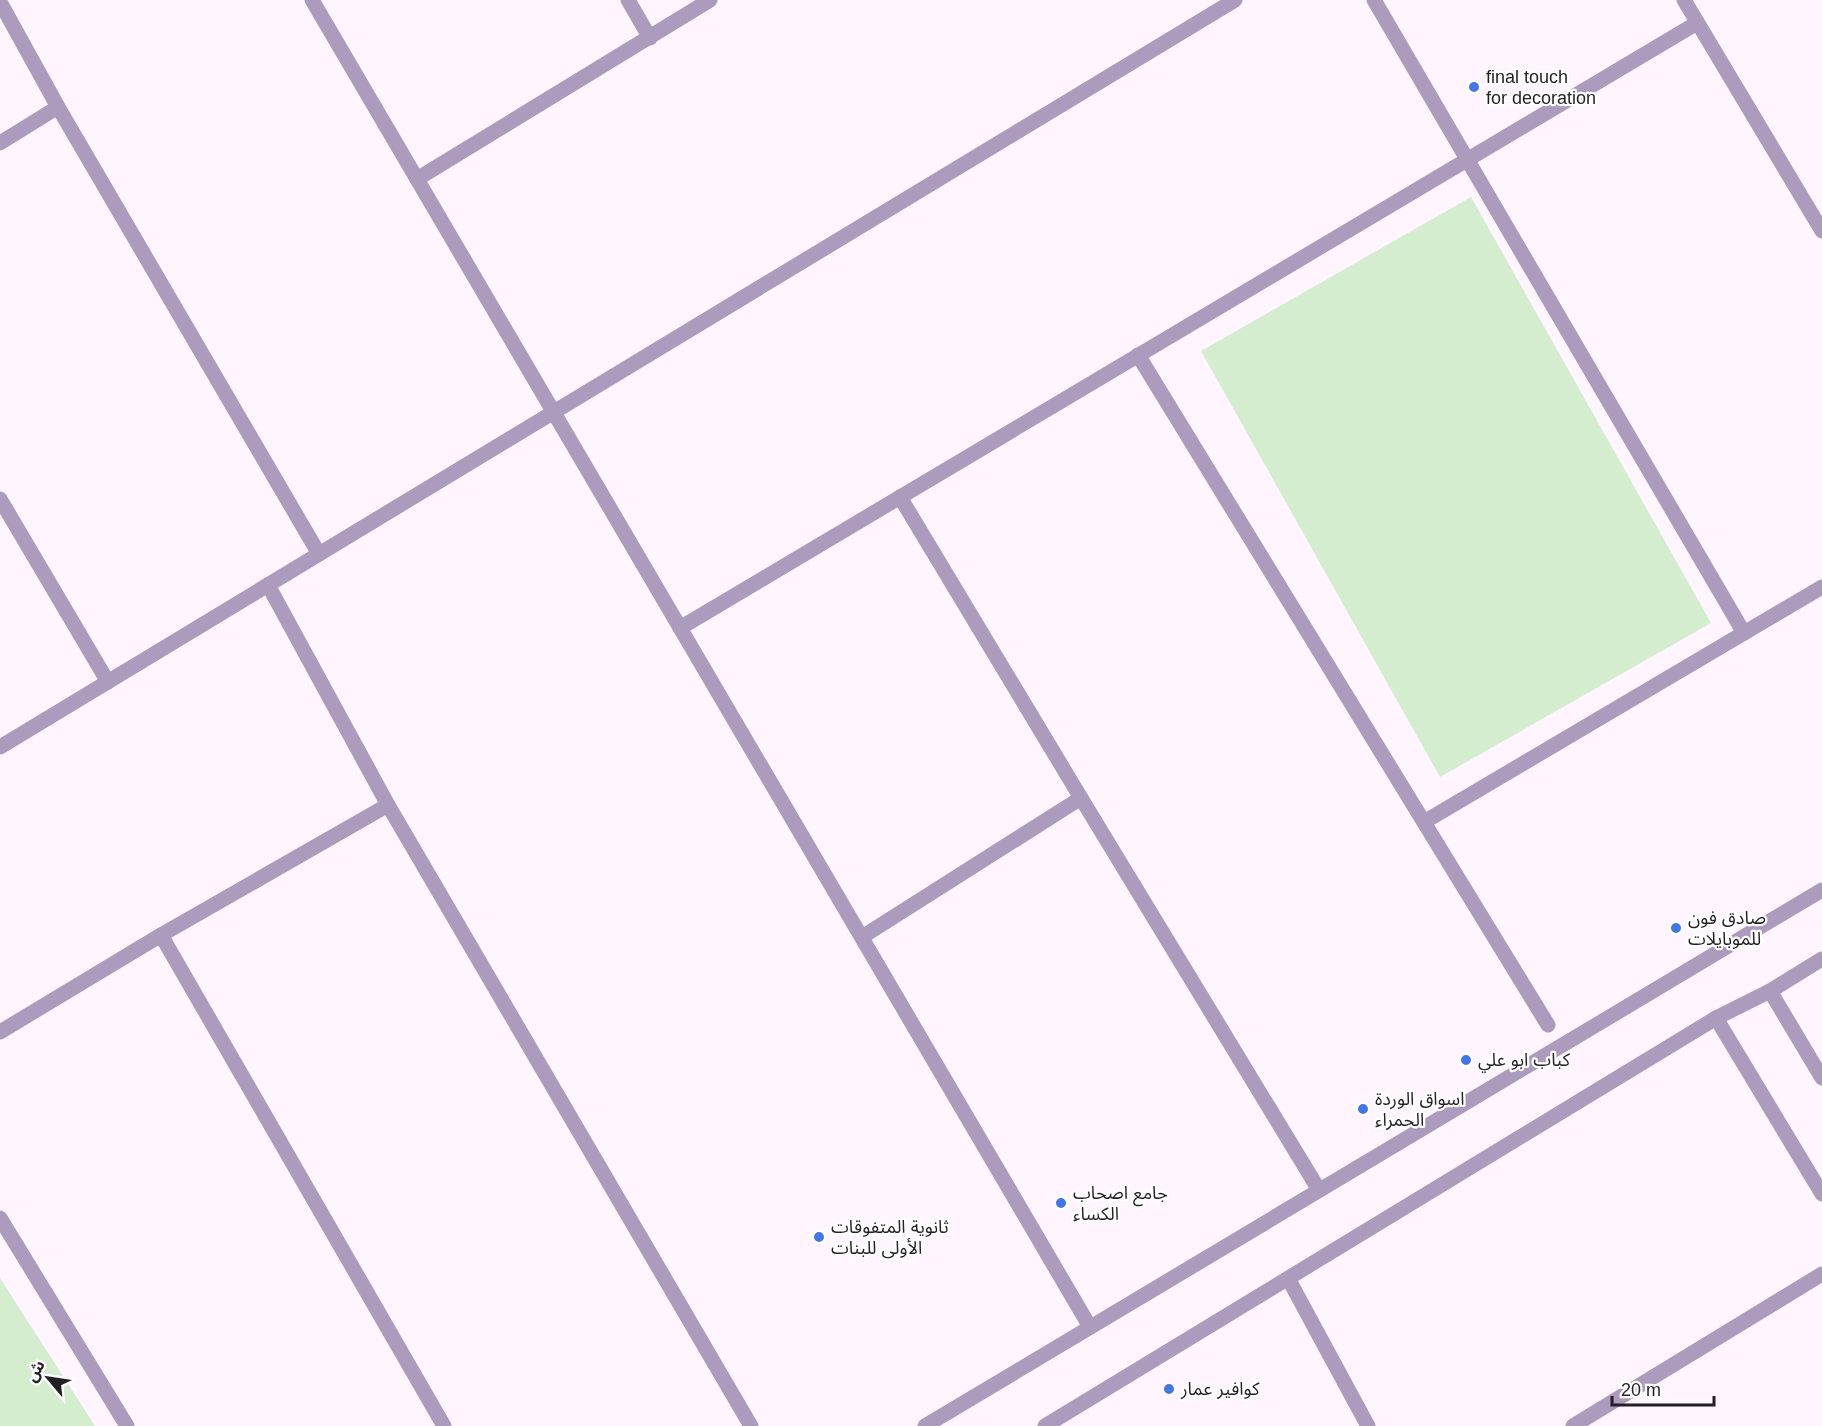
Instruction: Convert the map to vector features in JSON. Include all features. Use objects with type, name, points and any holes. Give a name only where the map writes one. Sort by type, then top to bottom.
[{"type":"street","points":[[312,0],[1090,1327]]},
{"type":"street","points":[[628,0],[650,38]]},
{"type":"street","points":[[417,179],[710,0]]},
{"type":"street","points":[[0,747],[1235,0]]},
{"type":"street","points":[[1374,0],[1744,633]]},
{"type":"street","points":[[1684,0],[1822,231]]},
{"type":"street","points":[[0,2],[58,107],[319,554]]},
{"type":"street","points":[[680,628],[1697,23]]},
{"type":"street","points":[[0,142],[58,107]]},
{"type":"street","points":[[1138,355],[1548,1025]]},
{"type":"street","points":[[900,497],[1319,1190]]},
{"type":"street","points":[[0,499],[108,682]]},
{"type":"street","points":[[268,585],[388,805],[751,1426]]},
{"type":"street","points":[[1424,822],[1822,587]]},
{"type":"street","points":[[862,937],[1081,798]]},
{"type":"street","points":[[0,1032],[161,935],[388,805]]},
{"type":"street","points":[[925,1426],[1822,890]]},
{"type":"street","points":[[161,935],[444,1426]]},
{"type":"street","points":[[1046,1426],[1716,1018],[1770,991],[1822,959]]},
{"type":"street","points":[[1770,991],[1822,1078]]},
{"type":"street","points":[[1716,1018],[1822,1194]]},
{"type":"street","points":[[0,1218],[127,1426]]},
{"type":"street","points":[[1573,1426],[1822,1274]]},
{"type":"street","points":[[1289,1280],[1368,1426]]},
{"type":"green space","points":[[1471,197],[1711,623],[1440,777],[1201,351]]},
{"type":"green space","points":[[0,1278],[95,1426],[0,1426]]},
{"type":"place","name":"final touch for decoration","points":[[1474,87]]},
{"type":"place","name":"صادق فون للموبايلات","points":[[1676,928]]},
{"type":"place","name":"كباب ابو علي","points":[[1466,1060]]},
{"type":"place","name":"اسواق الوردة الحمراء","points":[[1363,1109]]},
{"type":"place","name":"جامع اصحاب الكساء","points":[[1061,1203]]},
{"type":"place","name":"ثانوية المتفوقات الأولى للبنات","points":[[819,1237]]},
{"type":"place","name":"كوافير عمار","points":[[1169,1389]]}]
